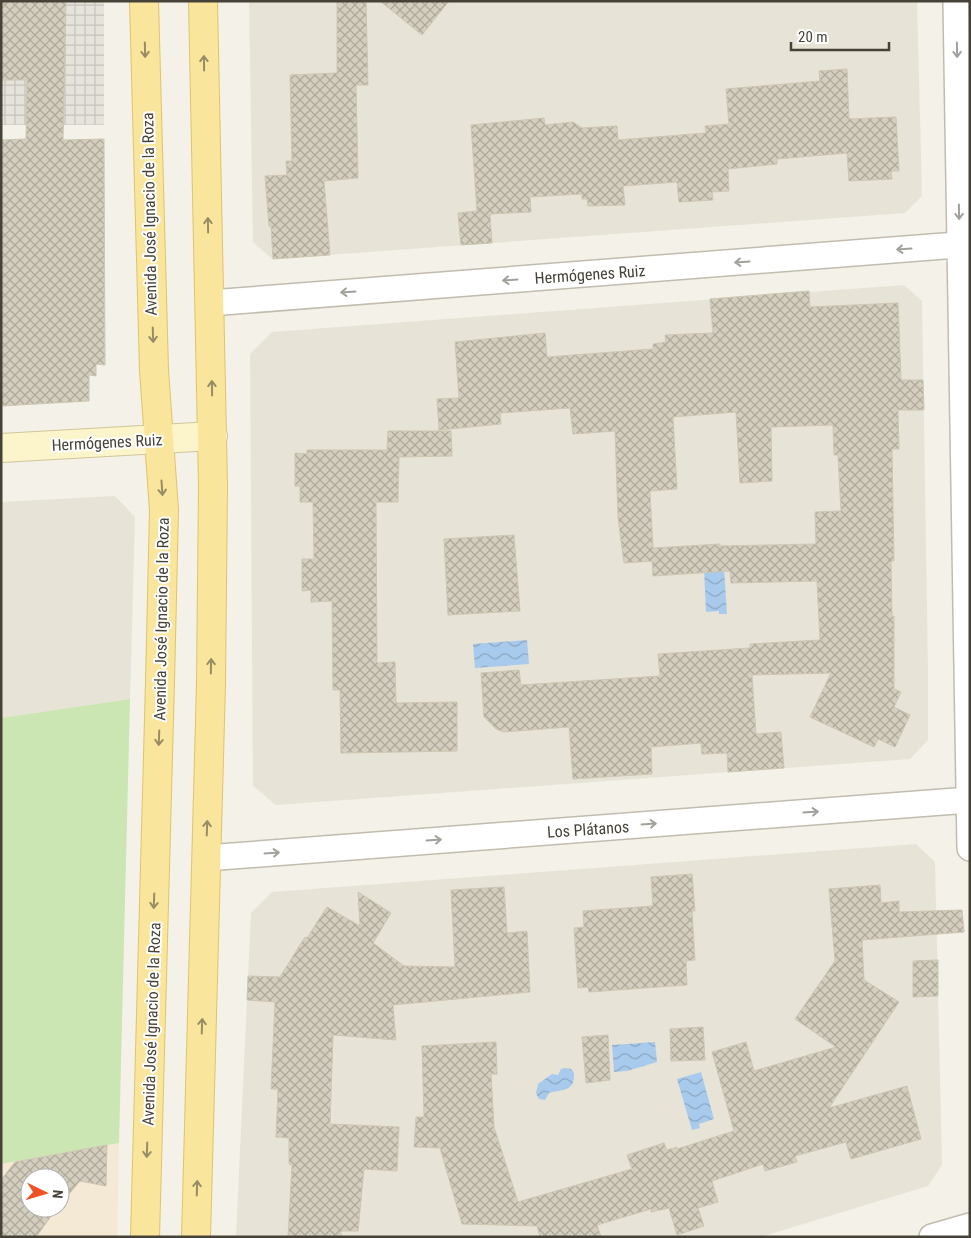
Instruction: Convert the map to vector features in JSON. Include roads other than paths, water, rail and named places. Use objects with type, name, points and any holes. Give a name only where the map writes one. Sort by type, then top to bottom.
[{"type":"main road","name":"Avenida José Ignacio de la Roza","points":[[144,1],[154,370],[164,510],[145,1237]]},
{"type":"main road","points":[[196,1237],[211,684],[213,436],[203,1]]},
{"type":"street","points":[[956,1],[965,245],[970,848]]},
{"type":"street","name":"Hermógenes Ruiz","points":[[210,303],[965,245]]},
{"type":"street","name":"Hermógenes Ruiz","points":[[1,448],[213,436]]},
{"type":"street","name":"Los Plátanos","points":[[206,858],[969,800]]},
{"type":"street","points":[[932,1237],[970,1226]]},
{"type":"water","points":[[724,568],[727,614],[719,614],[719,611],[706,612],[704,569]]},
{"type":"water","points":[[527,640],[529,664],[475,668],[473,644]]},
{"type":"water","points":[[655,1042],[657,1062],[627,1071],[614,1072],[612,1045]]},
{"type":"water","points":[[561,1069],[571,1069],[574,1073],[574,1079],[570,1087],[549,1093],[545,1100],[539,1099],[536,1093],[538,1084],[552,1074],[558,1075]]},
{"type":"water","points":[[701,1072],[714,1119],[699,1124],[700,1128],[692,1130],[677,1079]]}]
